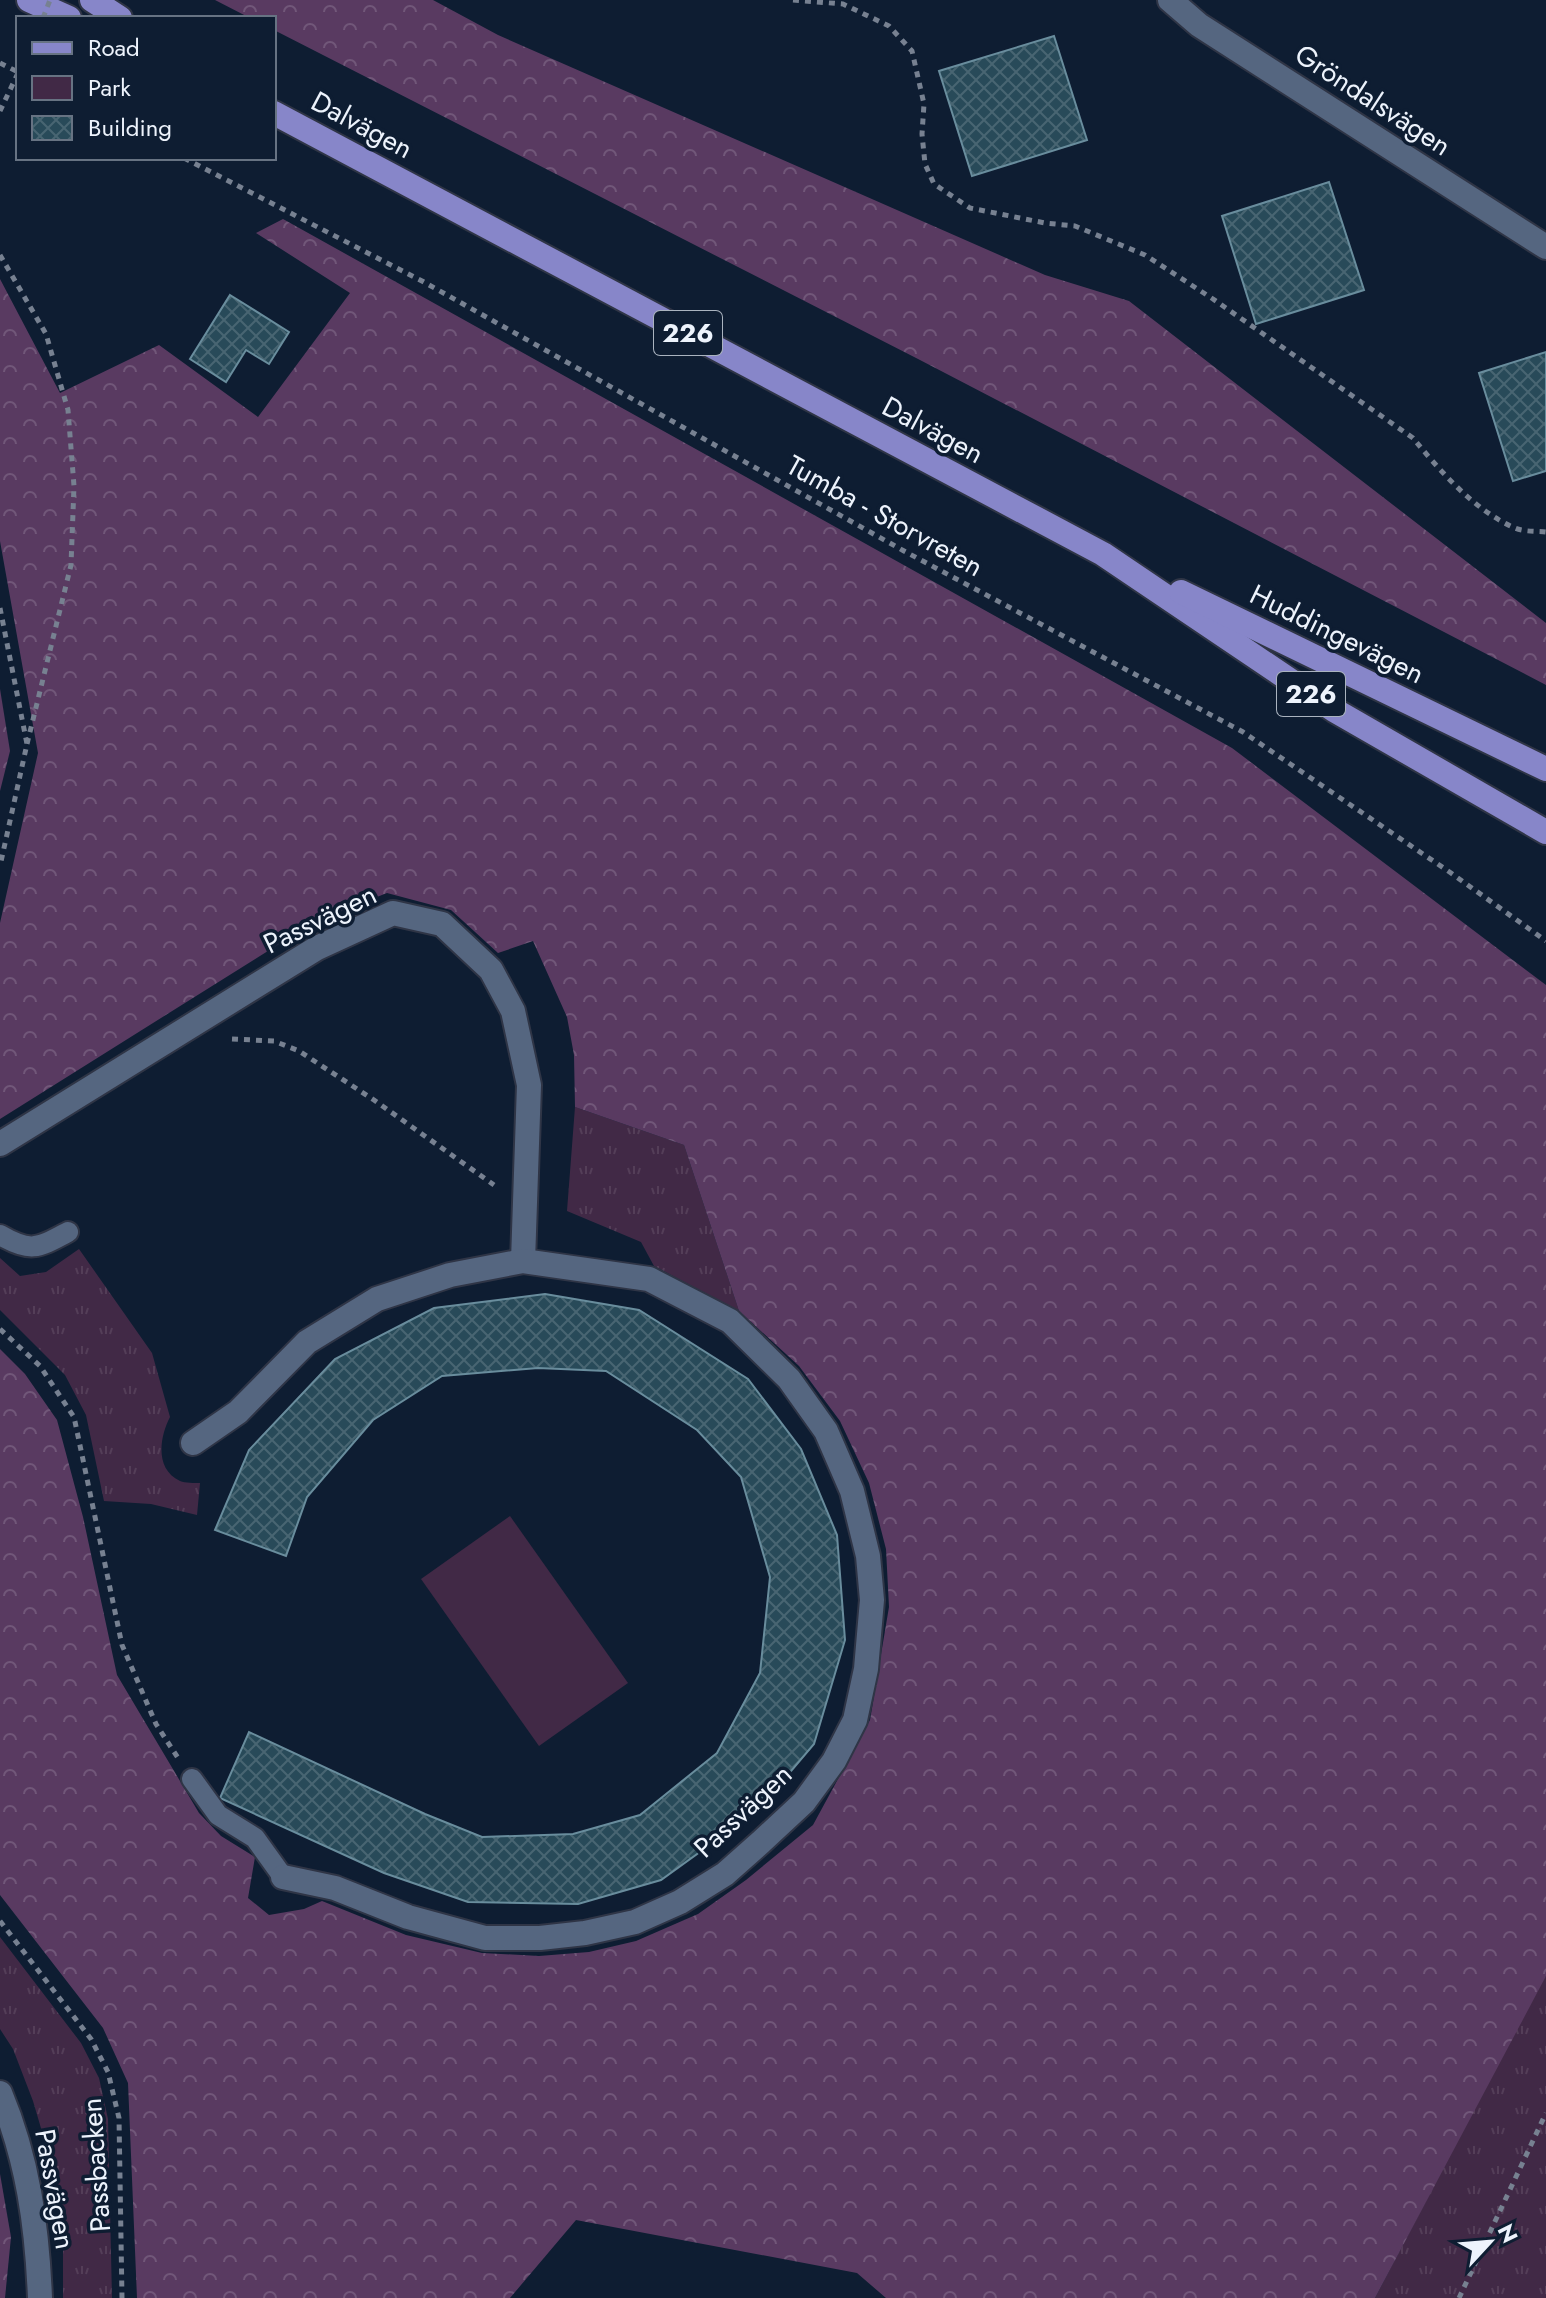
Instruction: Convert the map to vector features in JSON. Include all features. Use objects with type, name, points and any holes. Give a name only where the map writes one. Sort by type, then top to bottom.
[{"type":"main road","points":[[29,0],[65,16]]},
{"type":"main road","points":[[92,0],[117,16]]},
{"type":"main road","name":"Dalvägen","points":[[276,114],[1103,554],[1334,710],[1546,832]]},
{"type":"main road","name":"Huddingevägen","points":[[1103,554],[1546,769]]},
{"type":"street","name":"Gröndalsvägen","points":[[1170,0],[1199,25],[1546,247]]},
{"type":"street","name":"Passvägen","points":[[0,1144],[317,948],[393,913],[442,924],[491,970],[513,1011],[529,1085],[523,1261]]},
{"type":"street","name":"Passvägen","points":[[193,1443],[238,1412],[307,1342],[377,1299],[450,1275],[523,1261],[649,1279],[730,1321],[789,1379],[826,1431],[852,1491],[868,1556],[872,1600],[866,1669],[855,1720],[834,1761],[804,1802],[761,1842],[725,1874],[680,1902],[635,1922],[585,1933],[540,1938],[485,1938],[408,1917],[335,1888],[283,1877]]},
{"type":"street","name":"Passvägen","points":[[0,2093],[12,2121],[29,2183],[37,2234],[40,2298]]},
{"type":"lane","points":[[0,1235],[21,1247],[39,1247],[68,1232]]},
{"type":"lane","points":[[192,1779],[218,1815],[255,1838],[283,1877]]},
{"type":"path","points":[[793,0],[843,4],[889,26],[912,51],[924,104],[922,134],[925,164],[934,184],[970,208],[1075,226],[1145,255],[1413,438],[1473,502],[1517,529],[1546,532]]},
{"type":"path","points":[[0,111],[16,76]]},
{"type":"path","name":"Tumba - Storvreten","points":[[188,160],[422,281],[904,551],[1243,732],[1546,941]]},
{"type":"path","points":[[0,255],[46,334],[68,410],[74,486],[71,565],[0,866]]},
{"type":"path","points":[[0,608],[27,744]]},
{"type":"path","points":[[231,1039],[274,1041],[299,1051],[374,1100],[525,1208]]},
{"type":"path","points":[[0,1329],[40,1366],[74,1417],[122,1645],[156,1724],[192,1779]]},
{"type":"path","name":"Passbacken","points":[[0,1921],[91,2039],[108,2072],[119,2118],[122,2298]]},
{"type":"path","points":[[1459,2298],[1546,2113]]},
{"type":"green space","points":[[215,0],[433,0],[498,35],[1045,275],[1129,301],[1546,623],[1546,685],[276,31],[276,16],[246,16]]},
{"type":"green space","points":[[283,219],[1232,748],[1546,985],[1546,1976],[1375,2298],[886,2298],[857,2273],[576,2220],[510,2298],[137,2298],[128,2083],[103,2028],[0,1895],[0,1349],[25,1374],[57,1420],[83,1517],[117,1675],[199,1813],[221,1836],[255,1857],[248,1898],[269,1915],[304,1909],[322,1901],[406,1935],[482,1953],[539,1956],[589,1952],[636,1941],[698,1914],[746,1880],[813,1825],[870,1720],[889,1607],[886,1549],[869,1483],[840,1421],[799,1366],[739,1311],[684,1145],[575,1107],[574,1055],[567,1017],[533,941],[498,953],[451,910],[387,893],[314,922],[0,1119],[0,923],[38,753],[0,541],[0,279],[60,393],[159,345],[258,417],[350,293],[256,233]]},
{"type":"green space","points":[[0,689],[10,751],[0,791]]},
{"type":"green space","points":[[575,1107],[684,1145],[739,1311],[654,1266],[641,1242],[567,1211]]},
{"type":"green space","points":[[79,1249],[152,1353],[170,1417],[162,1442],[163,1460],[166,1469],[180,1481],[200,1483],[197,1515],[151,1504],[104,1501],[86,1415],[65,1375],[0,1310],[0,1258],[20,1276],[46,1272]]},
{"type":"green space","points":[[510,1516],[628,1683],[539,1746],[421,1579]]},
{"type":"green space","points":[[0,1937],[81,2043],[99,2078],[108,2119],[112,2298],[63,2298],[63,2225],[53,2169],[33,2101],[13,2049],[0,2029]]},
{"type":"green space","points":[[1546,1976],[1546,2298],[1375,2298],[1542,1980]]},
{"type":"green space","points":[[0,2174],[11,2237],[5,2298],[0,2298]]},
{"type":"building","points":[[1054,36],[1087,140],[972,176],[939,71]]},
{"type":"building","points":[[1329,182],[1364,290],[1256,324],[1222,216]]},
{"type":"building","points":[[230,295],[289,332],[269,364],[246,350],[226,382],[190,359]]},
{"type":"building","points":[[1546,352],[1546,471],[1513,481],[1479,373]]},
{"type":"building","points":[[545,1294],[639,1310],[748,1379],[801,1449],[837,1535],[845,1640],[814,1744],[758,1810],[661,1880],[578,1904],[468,1902],[384,1873],[220,1798],[249,1732],[425,1814],[482,1837],[573,1834],[640,1815],[717,1753],[760,1673],[770,1577],[741,1477],[697,1430],[606,1371],[538,1368],[442,1376],[373,1420],[307,1497],[286,1556],[215,1530],[249,1450],[335,1359],[434,1308]]}]
